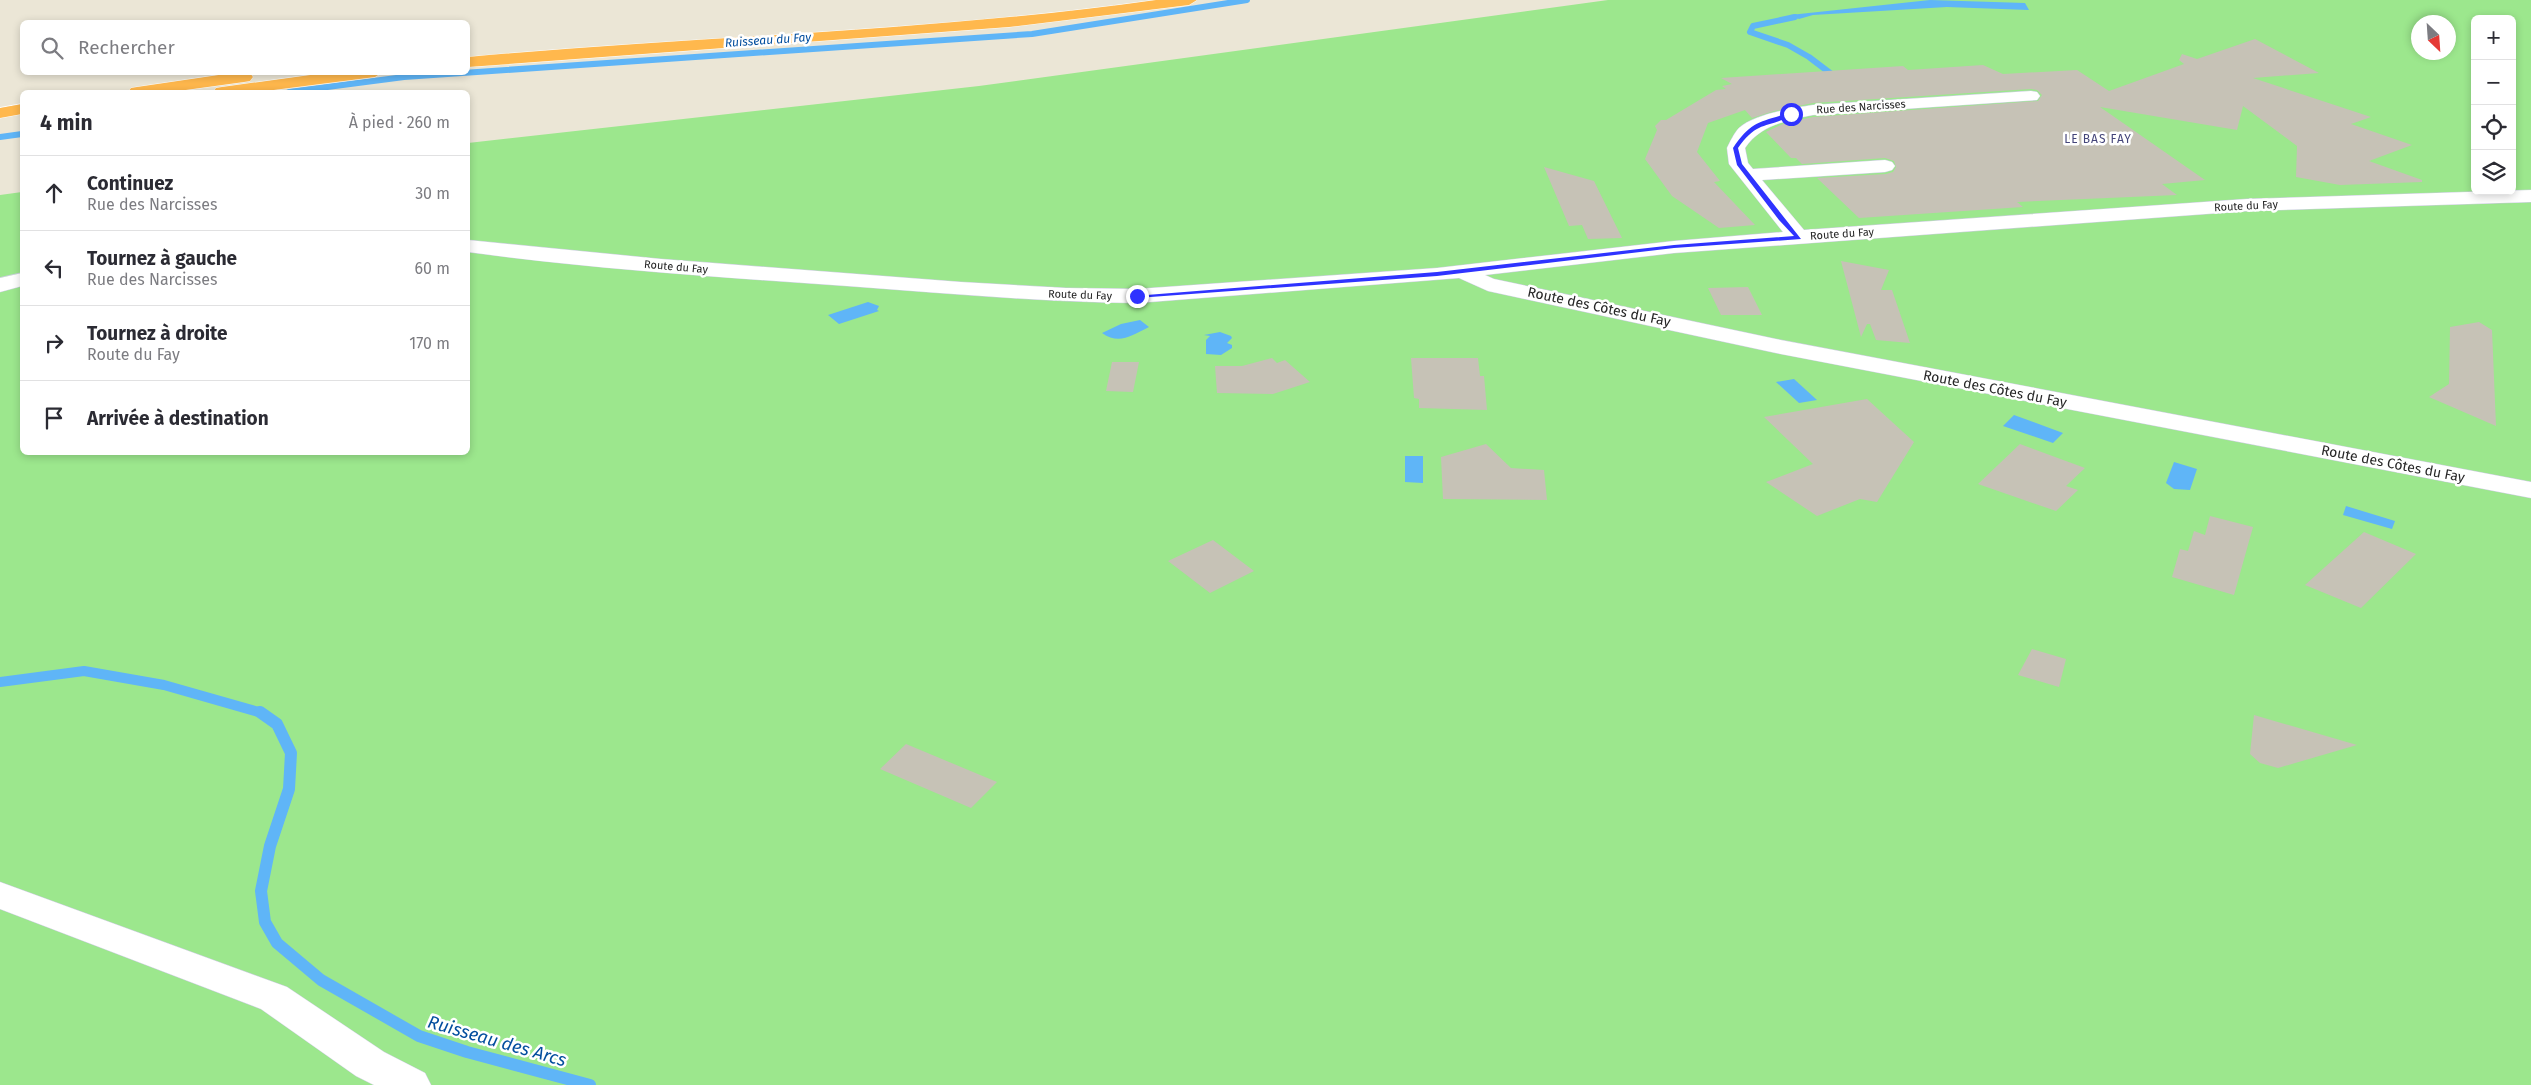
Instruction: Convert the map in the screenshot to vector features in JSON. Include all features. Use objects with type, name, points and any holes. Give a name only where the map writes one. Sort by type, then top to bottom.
[{"type":"highway","points":[[470,50],[609,37],[927,17],[1102,0]]},
{"type":"highway","points":[[470,62],[624,49],[966,27],[1087,14],[1189,0]]},
{"type":"highway","points":[[150,90],[252,75]]},
{"type":"highway","points":[[237,90],[352,75]]},
{"type":"highway","points":[[0,113],[20,109]]},
{"type":"highway","points":[[0,124],[20,121]]},
{"type":"street","name":"Rue des Narcisses","points":[[1799,237],[1781,218],[1739,164],[1736,148],[1746,132],[1772,119],[1814,110],[2031,96]]},
{"type":"street","points":[[1748,176],[1885,166]]},
{"type":"street","name":"Route du Fay","points":[[470,246],[675,267],[1088,297],[1184,294],[1465,270],[1674,247],[2247,205],[2531,196]]},
{"type":"street","name":"Route des Côtes du Fay","points":[[1465,270],[1469,276],[1488,284],[1776,346],[2531,490]]},
{"type":"street","points":[[0,285],[20,280]]},
{"type":"street","points":[[0,894],[274,998],[370,1064],[411,1085]]},
{"type":"green space","points":[[1608,0],[2531,0],[2531,1085],[0,1085],[0,195],[20,192],[20,455],[470,455],[470,143],[979,86]]},
{"type":"water","points":[[1930,0],[2025,3],[2029,10],[1947,7],[1813,15],[1799,19],[1790,15]]},
{"type":"water","points":[[868,302],[879,306],[877,310],[879,311],[839,324],[828,315]]},
{"type":"water","points":[[1140,320],[1149,327],[1131,336],[1120,339],[1108,337],[1102,333],[1121,324]]},
{"type":"water","points":[[1220,332],[1231,336],[1232,338],[1227,343],[1232,345],[1232,348],[1221,355],[1206,354],[1206,340],[1210,336],[1204,335]]},
{"type":"water","points":[[1794,379],[1817,400],[1799,403],[1776,382]]},
{"type":"water","points":[[2014,415],[2063,433],[2053,443],[2003,426]]},
{"type":"water","points":[[1405,456],[1423,456],[1423,483],[1405,482]]},
{"type":"water","points":[[2174,462],[2197,469],[2190,490],[2174,489],[2166,483]]},
{"type":"water","points":[[2346,506],[2395,521],[2392,529],[2343,515]]},
{"type":"building","points":[[2255,39],[2319,73],[2253,78],[2371,117],[2351,124],[2412,145],[2369,161],[2422,180],[2422,182],[2340,185],[2296,177],[2297,146],[2243,106],[2237,130],[2100,107],[2205,180],[2162,184],[2177,195],[2017,202],[2023,207],[1859,218],[1817,178],[1886,174],[1893,172],[1896,167],[1894,161],[1885,158],[1802,164],[1796,158],[1791,158],[1766,132],[1785,123],[1813,117],[2038,101],[2042,95],[2037,90],[2031,89],[1813,103],[1774,111],[1752,118],[1745,110],[1708,123],[1697,152],[1720,181],[1714,182],[1755,225],[1719,228],[1672,196],[1645,159],[1657,130],[1655,126],[1661,120],[1666,120],[1716,90],[1726,89],[1722,86],[1732,84],[1721,78],[1903,66],[1908,70],[1983,65],[2003,74],[2077,70],[2109,91],[2184,64],[2179,60],[2182,54],[2197,59]]},
{"type":"building","points":[[1544,167],[1594,181],[1622,238],[1588,239],[1582,225],[1569,226]]},
{"type":"building","points":[[1841,261],[1889,270],[1881,290],[1892,290],[1910,343],[1876,340],[1870,324],[1867,324],[1861,337]]},
{"type":"building","points":[[1748,287],[1762,315],[1721,315],[1708,288]]},
{"type":"building","points":[[2479,322],[2492,330],[2496,426],[2429,397],[2449,384],[2450,327]]},
{"type":"building","points":[[1272,358],[1277,363],[1285,360],[1310,382],[1273,394],[1217,393],[1215,366],[1242,366]]},
{"type":"building","points":[[1411,358],[1478,358],[1480,376],[1484,376],[1487,410],[1419,408],[1419,399],[1414,398]]},
{"type":"building","points":[[1112,362],[1139,362],[1133,392],[1106,391]]},
{"type":"building","points":[[1867,399],[1914,442],[1877,502],[1860,499],[1817,516],[1766,482],[1813,464],[1764,417]]},
{"type":"building","points":[[1486,444],[1511,468],[1544,470],[1547,500],[1443,499],[1441,457]]},
{"type":"building","points":[[2020,444],[2085,468],[2066,486],[2078,490],[2056,511],[1978,484]]},
{"type":"building","points":[[2210,516],[2253,527],[2234,595],[2172,577],[2180,549],[2188,551],[2194,531],[2205,535]]},
{"type":"building","points":[[2364,532],[2416,554],[2361,608],[2305,585]]},
{"type":"building","points":[[1213,540],[1254,571],[1210,593],[1168,561]]},
{"type":"building","points":[[2032,649],[2066,659],[2059,687],[2018,675]]},
{"type":"building","points":[[2254,715],[2357,745],[2278,768],[2260,763],[2250,754]]},
{"type":"building","points":[[906,744],[997,782],[971,808],[880,769]]},
{"type":"waterway","name":"Ruisseau du Fay","points":[[470,72],[1032,34],[1247,0]]},
{"type":"waterway","points":[[1795,17],[1753,26],[1750,32],[1788,45],[1809,57],[1838,79]]},
{"type":"waterway","name":"Ruisseau du Fay","points":[[304,90],[433,75]]},
{"type":"waterway","name":"Ruisseau du Fay","points":[[0,137],[20,134]]},
{"type":"waterway","name":"Ruisseau des Arcs","points":[[0,682],[84,671],[164,685],[261,713]]},
{"type":"waterway","name":"Ruisseau des Arcs","points":[[261,713],[277,724],[291,753],[289,789],[270,846],[261,891],[265,922],[277,943],[321,980],[419,1036],[467,1052],[590,1085]]},
{"type":"district","name":"LE BAS FAY","points":[[2098,139]]},
{"type":"route","points":[[1137,296],[1437,274],[1674,247],[1799,237],[1781,218],[1739,164],[1736,148],[1740,138],[1746,132],[1772,119],[1791,114]]}]
